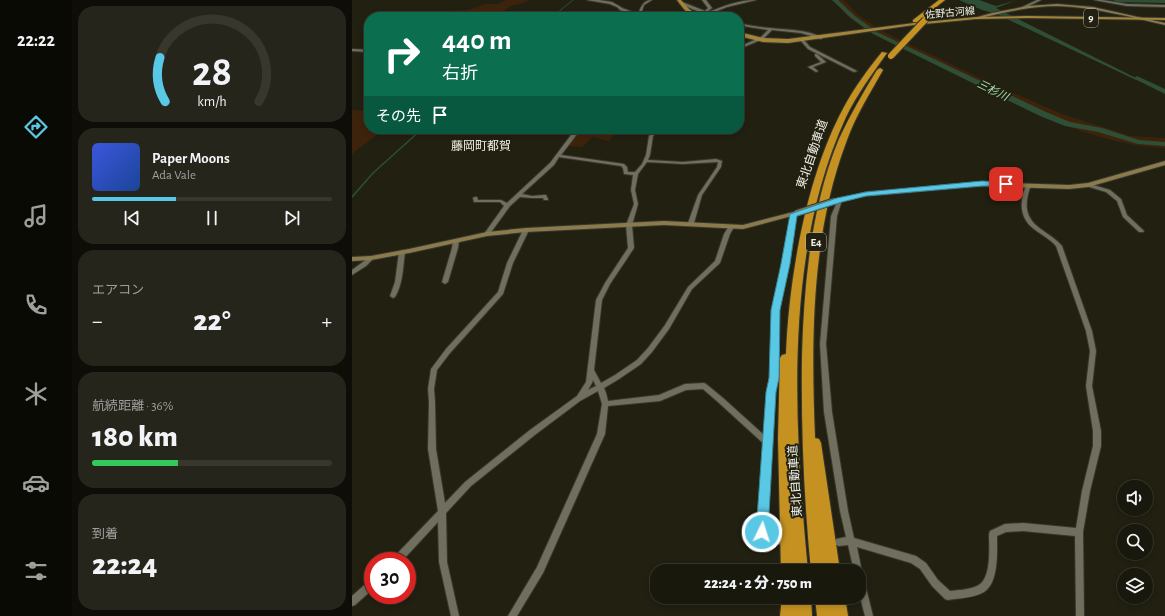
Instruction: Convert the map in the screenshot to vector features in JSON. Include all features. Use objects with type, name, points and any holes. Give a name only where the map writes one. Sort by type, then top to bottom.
[{"type":"highway","points":[[902,33],[942,0]]},
{"type":"highway","name":"東北自動車道","points":[[800,564],[794,482],[792,414],[795,317],[799,274],[805,235],[812,206],[825,160],[838,126],[851,101],[888,53],[950,0]]},
{"type":"highway","name":"東北自動車道","points":[[818,564],[809,458],[808,336],[812,275],[824,203],[835,161],[854,113],[888,53]]},
{"type":"highway","points":[[789,564],[783,406],[786,342],[795,317]]},
{"type":"highway","points":[[808,407],[817,458],[831,564]]},
{"type":"highway","points":[[788,616],[789,604]]},
{"type":"highway","points":[[803,604],[804,616]]},
{"type":"highway","points":[[823,604],[825,616]]},
{"type":"highway","points":[[837,604],[840,616]]},
{"type":"main road","points":[[680,1],[690,12]]},
{"type":"main road","name":"佐野古河線","points":[[744,35],[782,42],[998,14],[1016,17],[1165,19]]},
{"type":"street","points":[[588,0],[614,4],[628,12]]},
{"type":"street","points":[[640,12],[643,5],[650,0]]},
{"type":"street","points":[[680,1],[704,12],[710,8],[704,0]]},
{"type":"street","points":[[711,12],[726,6],[754,0]]},
{"type":"street","points":[[1022,8],[1039,0]]},
{"type":"street","points":[[1096,0],[1127,5],[1165,6]]},
{"type":"street","points":[[998,14],[1022,8],[1045,5],[1071,6],[1093,8],[1165,24]]},
{"type":"street","points":[[744,25],[821,38]]},
{"type":"street","points":[[744,46],[760,39],[770,30]]},
{"type":"street","points":[[802,40],[813,53],[823,61],[810,66],[816,71]]},
{"type":"street","points":[[809,48],[855,71]]},
{"type":"street","points":[[352,50],[364,51]]},
{"type":"street","points":[[488,234],[507,206],[560,156],[561,151],[576,134]]},
{"type":"street","points":[[578,399],[589,383],[599,300],[607,284],[630,248],[629,225],[636,204],[633,190],[636,174],[646,161],[650,140],[654,134]]},
{"type":"street","points":[[560,156],[622,165],[625,167],[626,173],[636,174]]},
{"type":"street","points":[[646,161],[683,163],[716,160],[720,161],[719,167],[700,195],[691,223]]},
{"type":"street","points":[[352,259],[371,258],[488,234],[526,230],[691,223],[731,227],[751,226],[866,194],[973,184],[1069,187],[1088,185],[1165,163]]},
{"type":"street","points":[[1029,185],[1024,195],[1024,211],[1033,226],[1052,238],[1059,246],[1089,331],[1092,352],[1089,386],[1097,431],[1097,446],[1078,532],[1080,616]]},
{"type":"street","points":[[1088,185],[1108,191],[1119,200],[1125,216],[1141,232]]},
{"type":"street","points":[[518,195],[532,197],[544,196],[546,199]]},
{"type":"street","points":[[475,198],[476,201],[500,202],[507,206]]},
{"type":"street","points":[[837,201],[828,274],[823,344],[828,412],[850,541],[856,564]]},
{"type":"street","points":[[783,542],[762,532],[771,392],[774,378],[776,310],[795,214]]},
{"type":"street","points":[[404,552],[468,484],[533,432],[578,399],[632,367],[650,350],[690,288],[718,262],[727,234],[731,227]]},
{"type":"street","points":[[455,616],[443,562],[442,512],[432,449],[431,389],[434,369],[448,351],[501,293],[510,263],[526,230]]},
{"type":"street","points":[[445,282],[456,241]]},
{"type":"street","points":[[393,296],[397,291],[402,252]]},
{"type":"street","points":[[352,273],[364,266],[371,258]]},
{"type":"street","points":[[512,616],[540,570],[601,434],[605,404],[600,386],[591,370]]},
{"type":"street","points":[[605,404],[660,398],[685,387],[704,386],[732,409],[751,430],[768,443]]},
{"type":"street","points":[[839,542],[850,541],[914,559],[948,596],[981,589],[987,585],[991,574],[993,534],[1005,528],[1023,527],[1078,532]]},
{"type":"street","points":[[352,602],[364,591]]},
{"type":"street","points":[[866,604],[869,616]]},
{"type":"shaded area","points":[[506,0],[530,0],[510,6],[503,12],[439,12],[468,10],[486,4],[498,4]]},
{"type":"shaded area","points":[[834,0],[844,0],[857,14],[882,31],[988,82],[1062,114],[1131,136],[1165,138],[1165,148],[1136,145],[1107,139],[1078,130],[1021,107],[865,29],[848,17]]},
{"type":"shaded area","points":[[959,0],[979,0],[996,6],[1017,0],[996,8],[1150,85],[1134,79],[994,13],[982,10]]},
{"type":"shaded area","points":[[352,110],[364,111],[364,134],[378,134],[352,154]]},
{"type":"shaded area","points":[[576,134],[616,134],[608,141],[593,137],[582,147],[568,146]]},
{"type":"waterway","points":[[558,12],[573,0]]},
{"type":"waterway","name":"三杉川","points":[[835,0],[853,17],[875,33],[1043,114],[1068,124],[1099,130],[1138,142],[1165,144]]},
{"type":"waterway","points":[[1116,0],[1165,1]]},
{"type":"waterway","points":[[1137,78],[1165,92]]},
{"type":"waterway","points":[[352,197],[373,173],[416,134]]},
{"type":"district","name":"藤岡町都賀","points":[[481,146]]},
{"type":"route","points":[[762,532],[771,392],[774,378],[774,334],[776,310],[794,214],[858,195],[991,183],[1006,184]]}]
